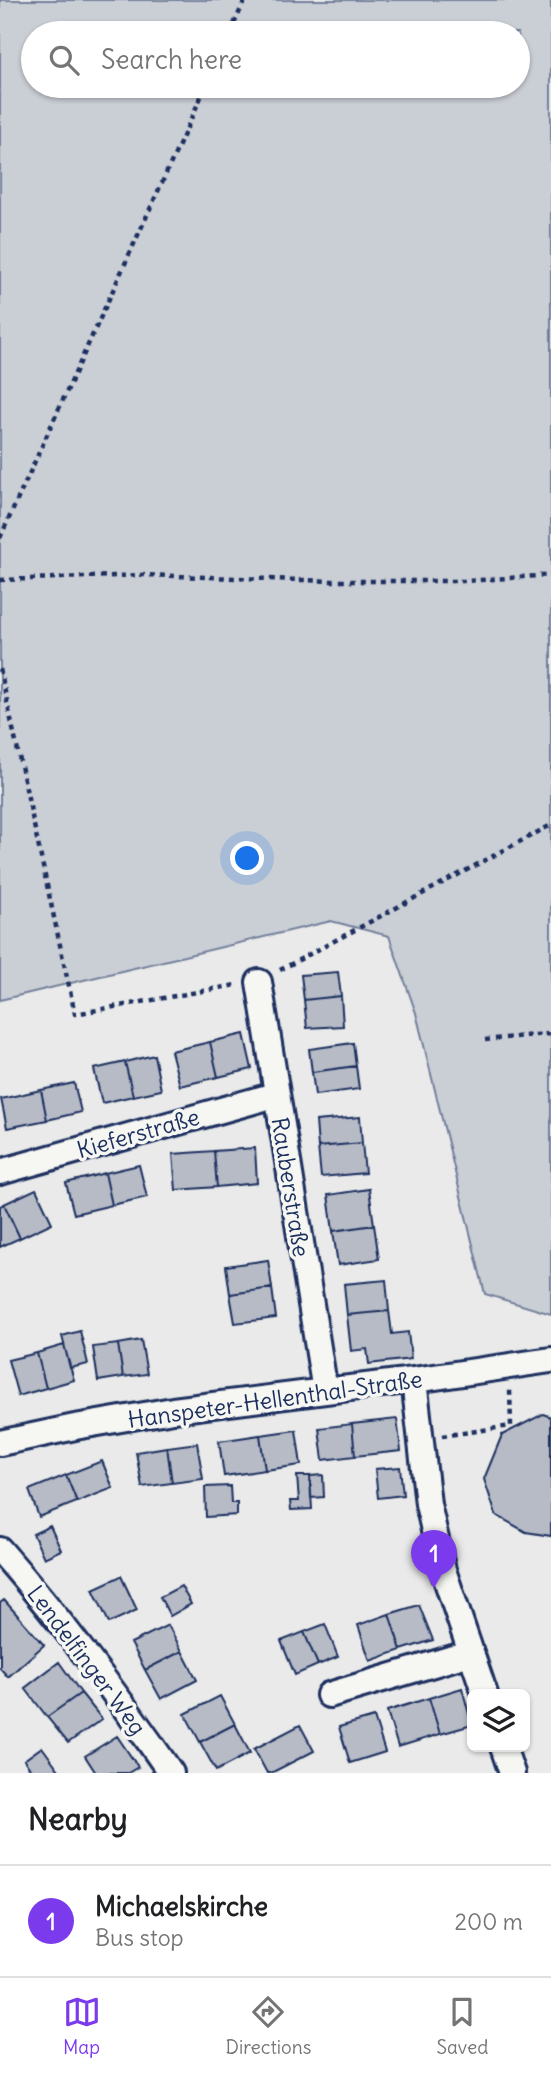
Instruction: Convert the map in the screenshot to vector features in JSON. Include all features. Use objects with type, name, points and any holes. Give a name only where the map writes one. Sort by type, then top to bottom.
[{"type":"street","name":"Rauberstraße","points":[[258,982],[325,1391]]},
{"type":"street","name":"Kieferstraße","points":[[0,1172],[275,1095]]},
{"type":"street","name":"Hanspeter-Hellenthal-Straße","points":[[0,1443],[173,1410],[551,1360]]},
{"type":"street","points":[[414,1380],[428,1504],[443,1570],[483,1689]]},
{"type":"street","name":"Lendelfinger Weg","points":[[0,1550],[58,1619],[172,1773]]},
{"type":"street","points":[[329,1695],[470,1653]]},
{"type":"street","points":[[505,1752],[512,1773]]},
{"type":"path","points":[[235,21],[245,0]]},
{"type":"path","points":[[0,538],[201,98]]},
{"type":"path","points":[[0,580],[143,575],[466,580],[551,575]]},
{"type":"path","points":[[0,669],[75,1014],[164,996],[258,982],[551,825]]},
{"type":"path","points":[[485,1040],[551,1035]]},
{"type":"path","points":[[420,1439],[511,1426],[509,1366]]},
{"type":"shaded area","points":[[0,0],[551,0],[551,1314],[485,1294],[416,1013],[389,936],[331,921],[0,1000]]},
{"type":"building","points":[[338,972],[341,996],[304,1000],[301,975]]},
{"type":"building","points":[[341,996],[343,1026],[307,1028],[304,1000]]},
{"type":"building","points":[[244,1034],[252,1069],[218,1077],[210,1042]]},
{"type":"building","points":[[210,1042],[218,1077],[180,1086],[171,1051]]},
{"type":"building","points":[[353,1043],[356,1066],[312,1072],[309,1049]]},
{"type":"building","points":[[154,1055],[161,1090],[133,1096],[125,1062]]},
{"type":"building","points":[[125,1062],[133,1096],[102,1103],[94,1069]]},
{"type":"building","points":[[356,1066],[359,1089],[315,1095],[312,1072]]},
{"type":"building","points":[[74,1083],[81,1112],[47,1120],[41,1090]]},
{"type":"building","points":[[41,1090],[47,1120],[7,1128],[1,1099]]},
{"type":"building","points":[[360,1117],[362,1143],[318,1147],[316,1121]]},
{"type":"building","points":[[362,1143],[365,1173],[321,1177],[318,1147]]},
{"type":"building","points":[[255,1148],[257,1183],[217,1187],[214,1151]]},
{"type":"building","points":[[214,1151],[217,1187],[176,1190],[173,1154]]},
{"type":"building","points":[[139,1165],[147,1197],[112,1205],[105,1173]]},
{"type":"building","points":[[105,1173],[112,1205],[74,1214],[66,1183]]},
{"type":"building","points":[[36,1189],[52,1223],[20,1238],[4,1204]]},
{"type":"building","points":[[369,1189],[374,1225],[333,1231],[328,1195]]},
{"type":"building","points":[[4,1204],[20,1238],[0,1247],[0,1206]]},
{"type":"building","points":[[374,1225],[379,1259],[338,1265],[333,1231]]},
{"type":"building","points":[[268,1260],[272,1288],[230,1294],[226,1266]]},
{"type":"building","points":[[386,1280],[389,1311],[347,1315],[344,1284]]},
{"type":"building","points":[[272,1288],[276,1318],[235,1323],[230,1294]]},
{"type":"building","points":[[389,1311],[392,1334],[408,1332],[411,1359],[369,1364],[367,1349],[351,1351],[347,1315]]},
{"type":"building","points":[[80,1331],[88,1364],[70,1368],[62,1336]]},
{"type":"building","points":[[141,1340],[147,1374],[123,1377],[118,1344]]},
{"type":"building","points":[[118,1344],[123,1377],[98,1381],[93,1347]]},
{"type":"building","points":[[64,1345],[74,1380],[46,1388],[37,1353]]},
{"type":"building","points":[[37,1353],[46,1388],[18,1396],[8,1360]]},
{"type":"building","points":[[543,1414],[551,1417],[551,1536],[526,1532],[496,1515],[484,1479],[502,1435]]},
{"type":"building","points":[[397,1419],[401,1451],[355,1456],[352,1424]]},
{"type":"building","points":[[352,1424],[355,1456],[323,1460],[319,1428]]},
{"type":"building","points":[[296,1430],[301,1465],[265,1470],[260,1435]]},
{"type":"building","points":[[260,1435],[265,1470],[224,1476],[219,1441]]},
{"type":"building","points":[[197,1443],[203,1479],[172,1483],[167,1447]]},
{"type":"building","points":[[167,1447],[172,1483],[142,1487],[136,1452]]},
{"type":"building","points":[[102,1461],[113,1488],[77,1502],[66,1475]]},
{"type":"building","points":[[400,1467],[403,1495],[378,1498],[375,1469]]},
{"type":"building","points":[[66,1475],[77,1502],[39,1517],[29,1490]]},
{"type":"building","points":[[323,1475],[324,1497],[311,1498],[310,1476]]},
{"type":"building","points":[[297,1476],[310,1476],[312,1509],[291,1510],[290,1501],[299,1501]]},
{"type":"building","points":[[230,1486],[231,1503],[237,1503],[237,1515],[206,1517],[205,1487]]},
{"type":"building","points":[[50,1526],[61,1550],[44,1558],[33,1534]]},
{"type":"building","points":[[121,1576],[137,1610],[109,1623],[93,1589]]},
{"type":"building","points":[[181,1586],[191,1604],[170,1616],[160,1597]]},
{"type":"building","points":[[4,1600],[44,1645],[8,1677],[0,1668],[0,1603]]},
{"type":"building","points":[[419,1605],[433,1640],[401,1650],[389,1614]]},
{"type":"building","points":[[389,1614],[401,1650],[370,1661],[358,1625]]},
{"type":"building","points":[[325,1624],[338,1657],[318,1665],[304,1632]]},
{"type":"building","points":[[168,1625],[182,1651],[145,1670],[131,1643]]},
{"type":"building","points":[[304,1632],[318,1665],[295,1675],[281,1641]]},
{"type":"building","points":[[182,1651],[197,1680],[161,1699],[145,1670]]},
{"type":"building","points":[[59,1662],[81,1693],[47,1717],[25,1688]]},
{"type":"building","points":[[462,1688],[467,1706],[467,1726],[440,1734],[429,1698]]},
{"type":"building","points":[[81,1693],[102,1719],[68,1743],[47,1717]]},
{"type":"building","points":[[220,1696],[235,1724],[200,1742],[185,1714]]},
{"type":"building","points":[[429,1698],[440,1734],[398,1747],[387,1711]]},
{"type":"building","points":[[374,1717],[385,1752],[350,1763],[339,1727]]},
{"type":"building","points":[[235,1724],[250,1753],[216,1771],[200,1742]]},
{"type":"building","points":[[300,1725],[314,1751],[267,1773],[254,1749]]},
{"type":"building","points":[[117,1736],[138,1767],[128,1773],[96,1773],[85,1756]]},
{"type":"building","points":[[42,1747],[61,1773],[33,1773],[24,1760]]},
{"type":"place","name":"Michaelskirche","points":[[434,1588]]}]
